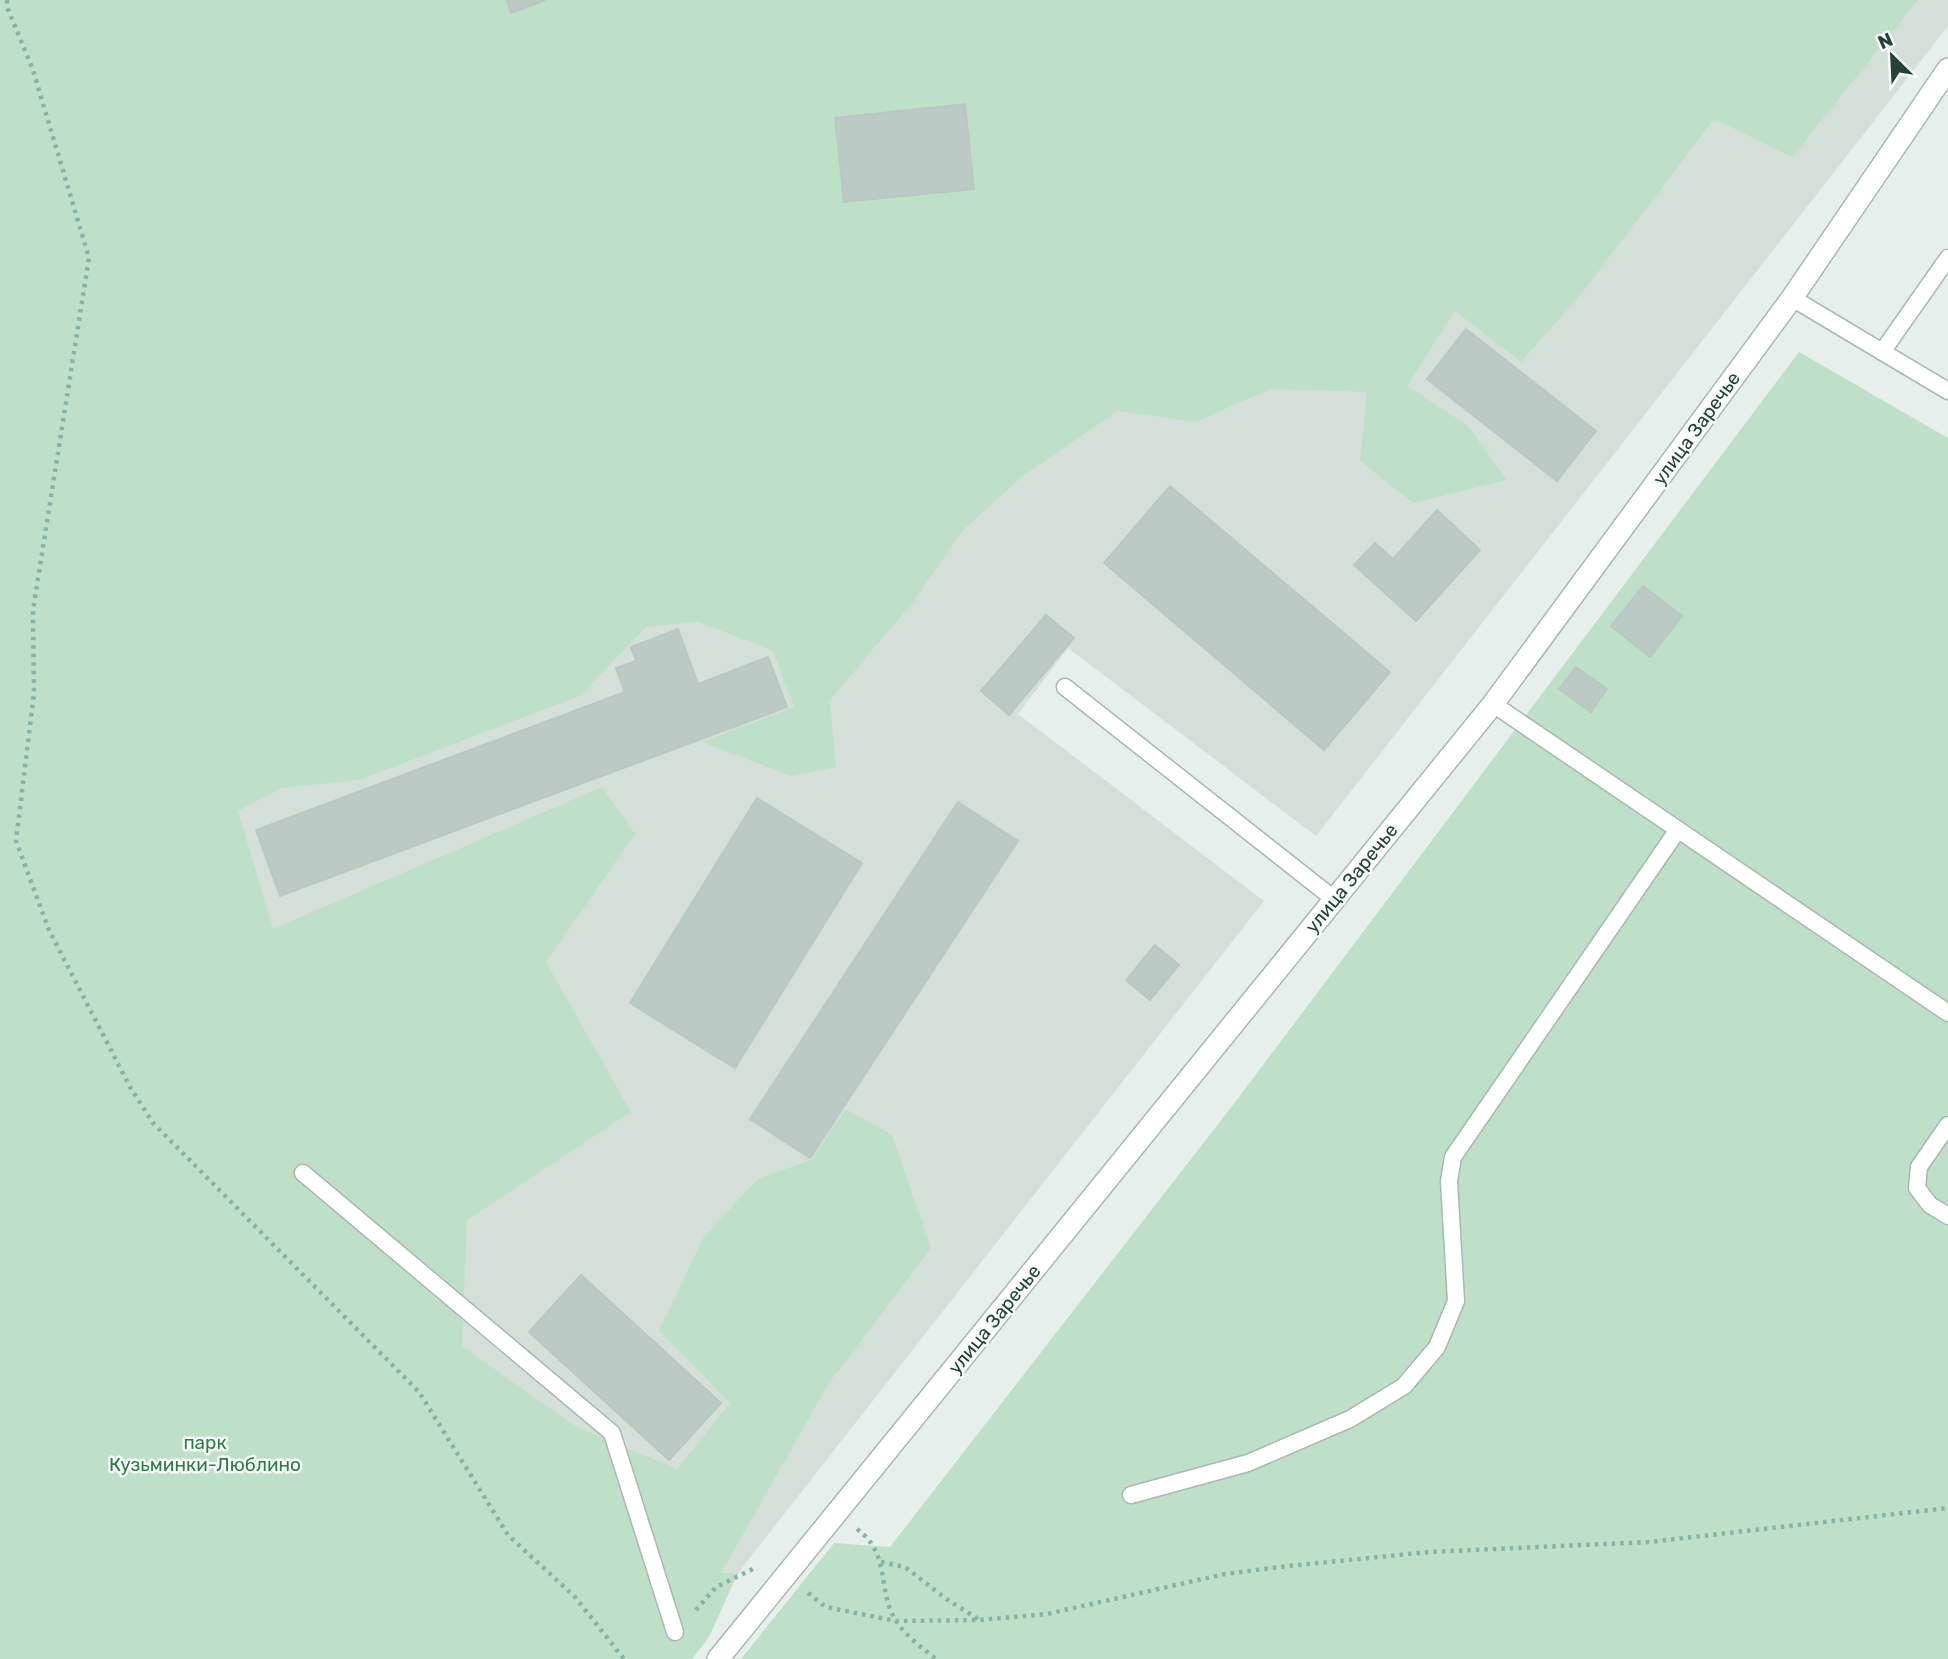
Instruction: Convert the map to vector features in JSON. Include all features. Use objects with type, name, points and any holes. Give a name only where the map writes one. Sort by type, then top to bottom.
[{"type":"street","name":"улица Заречье","points":[[718,1659],[1493,704],[1792,298],[1948,69]]},
{"type":"lane","points":[[1882,352],[1948,258]]},
{"type":"lane","points":[[1792,298],[1948,391]]},
{"type":"lane","points":[[1065,687],[1334,899]]},
{"type":"lane","points":[[1493,704],[1676,831],[1948,1013]]},
{"type":"lane","points":[[1130,1495],[1248,1463],[1350,1419],[1404,1386],[1437,1347],[1456,1301],[1450,1181],[1453,1157],[1676,831]]},
{"type":"lane","points":[[1948,1125],[1919,1167],[1917,1188],[1930,1205],[1948,1216]]},
{"type":"lane","points":[[303,1173],[612,1433],[675,1632]]},
{"type":"path","points":[[7,0],[7,7],[33,69],[89,258],[33,610],[34,693],[16,841],[49,930],[130,1087],[153,1123],[419,1392],[508,1535],[575,1597],[624,1659]]},
{"type":"path","points":[[675,1632],[716,1587],[752,1569],[785,1577],[826,1606],[896,1621],[979,1620],[1047,1614],[1225,1574],[1288,1566],[1429,1552],[1649,1542],[1948,1508]]},
{"type":"path","points":[[836,1514],[870,1539],[881,1562],[886,1591],[896,1621],[936,1659]]},
{"type":"path","points":[[881,1562],[905,1567],[979,1620]]},
{"type":"shaded area","points":[[100,0],[1948,0],[1948,26],[1316,836],[1068,648],[1018,714],[1264,901],[738,1573],[608,1578],[158,1106]]},
{"type":"green space","name":"парк Кузьминки-Люблино","points":[[0,0],[1918,0],[1792,157],[1714,119],[1582,293],[1521,362],[1455,311],[1407,386],[1467,425],[1507,480],[1413,503],[1360,461],[1367,392],[1270,389],[1196,422],[1118,411],[1023,476],[963,530],[913,602],[830,700],[836,767],[791,776],[702,742],[794,707],[773,651],[699,622],[646,627],[580,696],[359,780],[282,788],[238,811],[273,929],[602,787],[635,834],[546,962],[631,1112],[467,1220],[462,1346],[575,1426],[677,1469],[730,1403],[659,1331],[703,1238],[758,1179],[811,1160],[846,1109],[892,1135],[931,1248],[829,1383],[721,1573],[738,1573],[709,1637],[692,1659],[0,1659]]},
{"type":"green space","points":[[1799,352],[1948,438],[1948,1659],[741,1659],[834,1543],[890,1547],[1236,1101]]},
{"type":"building","points":[[507,0],[546,0],[511,13]]},
{"type":"building","points":[[965,104],[974,189],[844,202],[835,118]]},
{"type":"building","points":[[1466,329],[1596,431],[1557,481],[1427,379]]},
{"type":"building","points":[[1170,486],[1390,672],[1324,750],[1104,563]]},
{"type":"building","points":[[1437,510],[1480,550],[1416,621],[1354,565],[1375,543],[1393,559]]},
{"type":"building","points":[[1643,586],[1682,616],[1650,657],[1611,626]]},
{"type":"building","points":[[1046,615],[1074,638],[1009,715],[981,691]]},
{"type":"building","points":[[678,629],[698,684],[768,657],[787,707],[280,896],[256,830],[625,692],[616,668],[636,661],[631,647]]},
{"type":"building","points":[[1576,667],[1607,689],[1591,712],[1559,689]]},
{"type":"building","points":[[757,798],[862,863],[735,1068],[630,1003]]},
{"type":"building","points":[[958,802],[1018,841],[810,1158],[750,1119]]},
{"type":"building","points":[[1155,945],[1179,965],[1150,1000],[1126,980]]},
{"type":"building","points":[[581,1275],[721,1403],[669,1460],[529,1332]]}]
